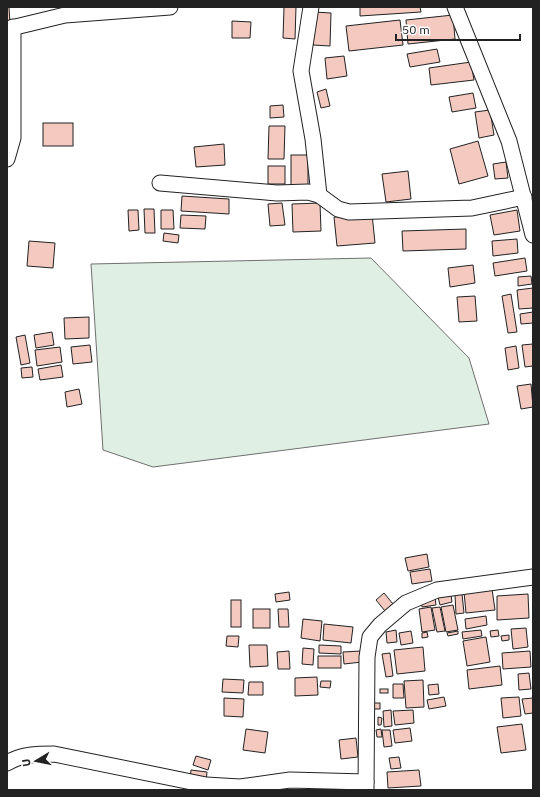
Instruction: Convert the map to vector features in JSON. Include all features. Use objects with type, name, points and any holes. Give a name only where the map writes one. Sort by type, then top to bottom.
[{"type":"street","points":[[7,160],[13,138],[10,28],[66,15],[170,7]]},
{"type":"street","points":[[311,7],[301,72],[313,139],[319,195]]},
{"type":"street","points":[[455,7],[509,141],[533,235]]},
{"type":"street","points":[[160,183],[277,193],[308,192],[319,195],[338,209],[349,212],[472,208],[524,197]]},
{"type":"street","points":[[7,763],[16,757],[34,754],[54,754],[206,785],[240,787],[290,780],[366,786],[367,658],[370,637],[380,625],[406,603],[437,590],[533,577]]},
{"type":"green space","points":[[371,258],[469,358],[489,424],[153,467],[103,450],[91,264]]},
{"type":"building","points":[[7,7],[9,7],[10,24],[7,24]]},
{"type":"building","points":[[284,7],[296,7],[295,39],[283,38]]},
{"type":"building","points":[[360,7],[420,7],[421,12],[360,16]]},
{"type":"building","points":[[314,12],[331,13],[330,46],[313,45]]},
{"type":"building","points":[[453,15],[455,39],[408,44],[406,20]]},
{"type":"building","points":[[400,20],[403,45],[349,51],[346,26]]},
{"type":"building","points":[[232,21],[251,22],[250,38],[232,38]]},
{"type":"building","points":[[437,49],[440,62],[410,67],[407,54]]},
{"type":"building","points":[[344,56],[347,76],[327,79],[325,58]]},
{"type":"building","points":[[471,62],[474,80],[431,85],[429,68]]},
{"type":"building","points":[[326,89],[330,106],[321,108],[317,92]]},
{"type":"building","points":[[473,93],[476,108],[452,112],[449,97]]},
{"type":"building","points":[[283,105],[284,117],[270,118],[270,106]]},
{"type":"building","points":[[490,110],[494,135],[479,138],[475,112]]},
{"type":"building","points":[[43,123],[73,123],[73,146],[43,146]]},
{"type":"building","points":[[269,126],[285,126],[284,159],[268,159]]},
{"type":"building","points":[[478,141],[488,176],[459,184],[450,149]]},
{"type":"building","points":[[224,144],[225,165],[196,167],[194,147]]},
{"type":"building","points":[[291,155],[308,155],[308,188],[291,188]]},
{"type":"building","points":[[506,162],[508,178],[495,179],[493,164]]},
{"type":"building","points":[[268,166],[285,166],[285,184],[268,184]]},
{"type":"building","points":[[408,171],[411,199],[386,202],[382,174]]},
{"type":"building","points":[[182,196],[229,199],[229,214],[181,211]]},
{"type":"building","points":[[282,203],[285,225],[270,226],[268,204]]},
{"type":"building","points":[[320,203],[321,231],[293,232],[292,204]]},
{"type":"building","points":[[144,209],[154,209],[155,233],[145,233]]},
{"type":"building","points":[[128,210],[138,210],[139,230],[129,231]]},
{"type":"building","points":[[161,210],[173,210],[174,229],[161,229]]},
{"type":"building","points":[[517,210],[520,231],[494,235],[490,215]]},
{"type":"building","points":[[372,214],[375,243],[337,246],[334,217]]},
{"type":"building","points":[[181,215],[206,216],[205,229],[180,228]]},
{"type":"building","points":[[466,229],[466,249],[403,251],[402,231]]},
{"type":"building","points":[[164,233],[179,235],[178,243],[163,241]]},
{"type":"building","points":[[517,239],[518,253],[493,256],[492,241]]},
{"type":"building","points":[[29,241],[55,243],[53,268],[27,266]]},
{"type":"building","points":[[525,258],[527,271],[495,276],[493,263]]},
{"type":"building","points":[[473,265],[475,283],[450,287],[448,268]]},
{"type":"building","points":[[531,276],[532,284],[518,286],[518,277]]},
{"type":"building","points":[[533,288],[533,308],[519,309],[517,290]]},
{"type":"building","points":[[511,294],[517,332],[508,333],[502,296]]},
{"type":"building","points":[[475,296],[477,321],[459,322],[457,297]]},
{"type":"building","points":[[533,312],[533,323],[521,324],[520,314]]},
{"type":"building","points":[[89,317],[89,338],[65,339],[64,318]]},
{"type":"building","points":[[52,332],[54,345],[36,348],[34,335]]},
{"type":"building","points":[[25,335],[30,363],[21,365],[16,337]]},
{"type":"building","points":[[533,344],[533,366],[525,367],[522,345]]},
{"type":"building","points":[[90,345],[92,362],[73,364],[71,347]]},
{"type":"building","points":[[516,346],[519,368],[508,370],[505,348]]},
{"type":"building","points":[[60,347],[62,362],[37,366],[35,350]]},
{"type":"building","points":[[61,365],[63,377],[40,380],[38,369]]},
{"type":"building","points":[[32,367],[33,377],[22,378],[21,368]]},
{"type":"building","points":[[531,384],[533,407],[521,409],[517,386]]},
{"type":"building","points":[[79,389],[82,404],[67,407],[65,392]]},
{"type":"building","points":[[427,554],[429,567],[408,571],[405,558]]},
{"type":"building","points":[[430,569],[432,581],[412,584],[410,572]]},
{"type":"building","points":[[492,589],[495,610],[466,613],[464,592]]},
{"type":"building","points":[[289,592],[290,600],[276,602],[275,594]]},
{"type":"building","points":[[384,593],[393,604],[385,611],[376,600]]},
{"type":"building","points":[[462,594],[464,613],[456,614],[455,595]]},
{"type":"building","points":[[528,594],[529,618],[497,620],[497,596]]},
{"type":"building","points":[[451,595],[452,602],[440,605],[438,597]]},
{"type":"building","points":[[435,597],[436,605],[422,607],[421,599]]},
{"type":"building","points":[[231,600],[241,600],[241,627],[231,627]]},
{"type":"building","points":[[453,605],[458,630],[446,632],[441,607]]},
{"type":"building","points":[[431,607],[435,630],[422,632],[419,609]]},
{"type":"building","points":[[440,607],[445,631],[437,632],[432,608]]},
{"type":"building","points":[[253,609],[270,609],[270,628],[253,628]]},
{"type":"building","points":[[278,609],[288,609],[289,627],[279,627]]},
{"type":"building","points":[[486,616],[487,625],[466,629],[465,619]]},
{"type":"building","points":[[303,619],[322,621],[320,641],[301,638]]},
{"type":"building","points":[[324,624],[353,627],[351,643],[323,640]]},
{"type":"building","points":[[526,628],[528,647],[513,649],[511,629]]},
{"type":"building","points":[[396,630],[397,642],[387,643],[386,632]]},
{"type":"building","points":[[481,630],[482,636],[463,639],[462,632]]},
{"type":"building","points":[[498,630],[499,636],[491,637],[490,631]]},
{"type":"building","points":[[411,631],[413,643],[401,645],[399,633]]},
{"type":"building","points":[[458,631],[458,634],[448,636],[447,633]]},
{"type":"building","points":[[427,632],[428,637],[422,638],[422,633]]},
{"type":"building","points":[[509,635],[509,640],[502,641],[501,636]]},
{"type":"building","points":[[227,636],[239,636],[238,647],[226,646]]},
{"type":"building","points":[[486,637],[490,662],[467,666],[463,641]]},
{"type":"building","points":[[249,645],[267,645],[268,666],[250,667]]},
{"type":"building","points":[[319,645],[341,646],[341,654],[319,653]]},
{"type":"building","points":[[423,647],[425,671],[397,674],[394,650]]},
{"type":"building","points":[[303,648],[314,649],[313,665],[302,664]]},
{"type":"building","points":[[289,651],[290,669],[278,669],[277,652]]},
{"type":"building","points":[[361,651],[362,662],[344,664],[343,652]]},
{"type":"building","points":[[530,651],[531,667],[503,669],[502,653]]},
{"type":"building","points":[[390,653],[393,676],[386,677],[382,654]]},
{"type":"building","points":[[318,656],[341,656],[341,668],[318,668]]},
{"type":"building","points":[[500,666],[502,685],[469,689],[467,670]]},
{"type":"building","points":[[529,673],[531,689],[519,690],[518,674]]},
{"type":"building","points":[[317,677],[318,695],[295,696],[295,678]]},
{"type":"building","points":[[223,679],[244,680],[243,693],[222,692]]},
{"type":"building","points":[[423,680],[424,707],[406,708],[404,681]]},
{"type":"building","points":[[321,681],[331,681],[330,688],[320,687]]},
{"type":"building","points":[[249,682],[263,682],[263,695],[248,695]]},
{"type":"building","points":[[393,684],[403,684],[404,698],[393,698]]},
{"type":"building","points":[[438,684],[439,694],[429,695],[428,685]]},
{"type":"building","points":[[380,689],[388,689],[388,693],[380,693]]},
{"type":"building","points":[[444,697],[446,706],[429,709],[427,700]]},
{"type":"building","points":[[519,697],[521,716],[503,718],[501,698]]},
{"type":"building","points":[[224,698],[244,699],[243,717],[224,716]]},
{"type":"building","points":[[533,698],[533,713],[525,714],[522,699]]},
{"type":"building","points":[[373,703],[380,703],[380,709],[373,709]]},
{"type":"building","points":[[391,710],[392,726],[384,727],[383,711]]},
{"type":"building","points":[[413,710],[414,723],[395,725],[393,711]]},
{"type":"building","points":[[378,717],[382,718],[381,725],[378,725]]},
{"type":"building","points":[[522,724],[526,750],[501,753],[497,727]]},
{"type":"building","points":[[410,728],[412,741],[395,743],[393,730]]},
{"type":"building","points":[[246,729],[268,732],[265,753],[243,750]]},
{"type":"building","points":[[381,729],[382,737],[377,737],[376,730]]},
{"type":"building","points":[[382,730],[390,730],[392,746],[384,747]]},
{"type":"building","points":[[356,738],[358,757],[341,759],[339,740]]},
{"type":"building","points":[[196,756],[211,760],[208,770],[193,765]]},
{"type":"building","points":[[399,757],[401,768],[391,769],[389,758]]},
{"type":"building","points":[[191,770],[207,772],[206,782],[190,780]]},
{"type":"building","points":[[419,770],[421,786],[388,788],[387,772]]}]
